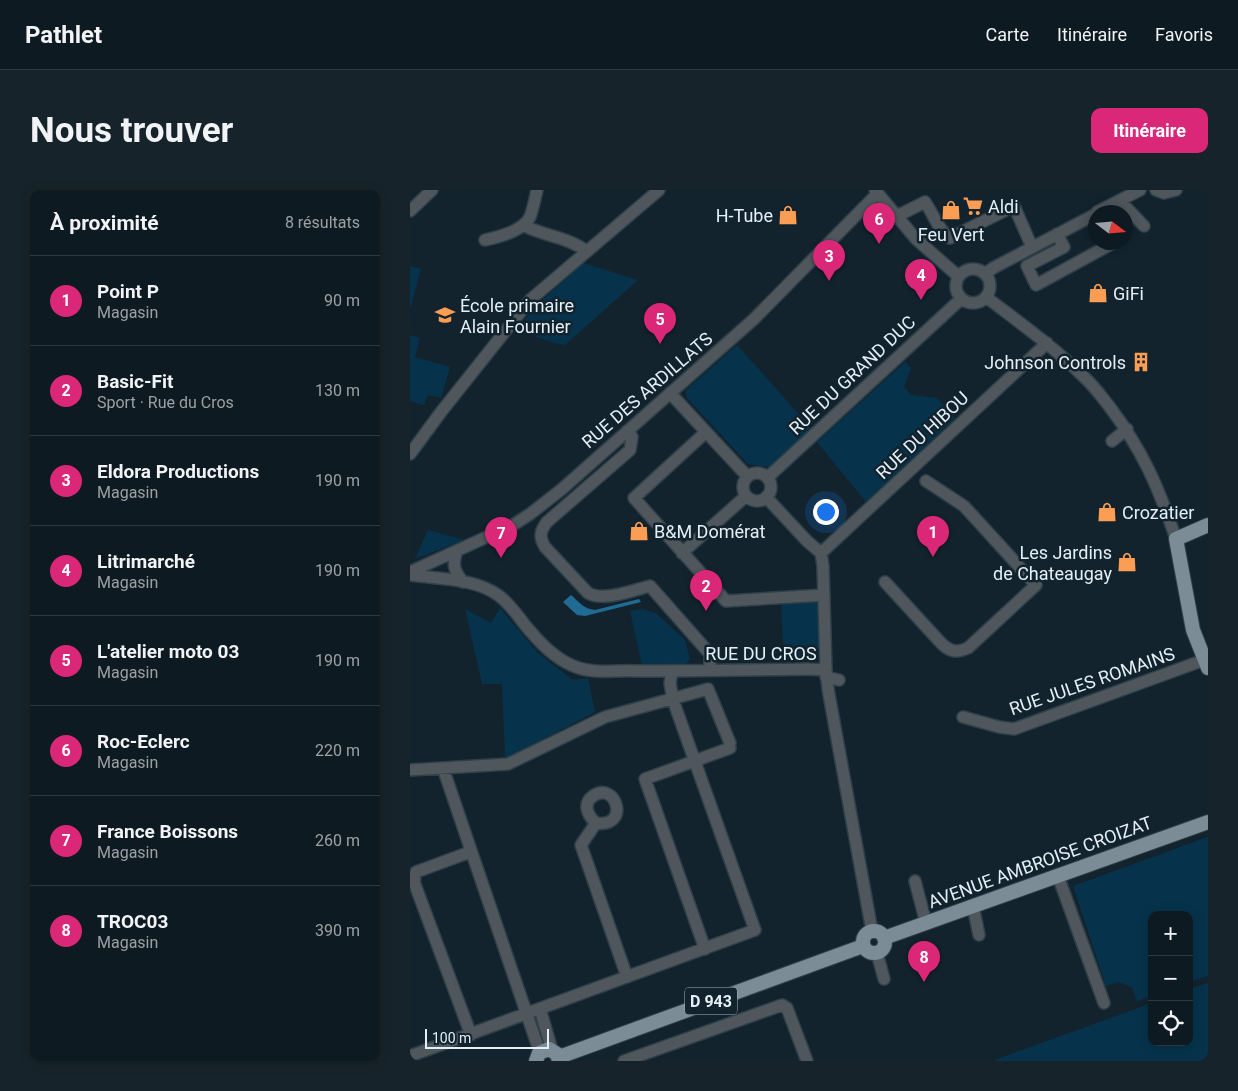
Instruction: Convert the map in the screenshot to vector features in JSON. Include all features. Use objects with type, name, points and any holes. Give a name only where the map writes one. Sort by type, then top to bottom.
[{"type":"main road","points":[[1206,664],[1193,630],[1176,539],[1208,525]]},
{"type":"main road","name":"AVENUE AMBROISE CROIZAT","points":[[878,935],[926,923],[1208,822]]},
{"type":"main road","points":[[878,935],[883,949],[877,953],[870,953],[863,946],[864,936],[878,935]]},
{"type":"main road","name":"D 943","points":[[549,1056],[863,946]]},
{"type":"street","points":[[410,211],[432,190]]},
{"type":"street","points":[[485,240],[501,236],[523,225],[529,218],[537,190]]},
{"type":"street","points":[[410,454],[441,412],[481,368],[530,300],[660,190]]},
{"type":"street","points":[[1112,205],[1140,190]]},
{"type":"street","points":[[1156,190],[1164,193],[1176,190]]},
{"type":"street","points":[[876,192],[918,241],[958,276]]},
{"type":"street","name":"RUE DES ARDILLATS","points":[[410,574],[513,525],[562,489],[767,307],[876,192]]},
{"type":"street","points":[[1120,201],[1144,226]]},
{"type":"street","points":[[896,216],[925,202],[933,213],[943,234],[950,238],[1014,206],[1032,247]]},
{"type":"street","points":[[985,274],[1088,217]]},
{"type":"street","points":[[523,225],[573,243],[586,251]]},
{"type":"street","points":[[1027,266],[1064,247],[1056,234]]},
{"type":"street","points":[[1020,253],[1036,285],[1099,250]]},
{"type":"street","points":[[972,269],[980,270],[985,274],[990,285],[986,297],[976,303],[961,299],[956,291],[958,276],[964,271],[972,269]]},
{"type":"street","points":[[986,297],[1047,344],[1089,382],[1127,430],[1147,464],[1161,495],[1176,539]]},
{"type":"street","name":"RUE DU GRAND DUC","points":[[768,477],[961,299]]},
{"type":"street","name":"RUE DU HIBOU","points":[[821,553],[1047,344]]},
{"type":"street","points":[[670,393],[747,476]]},
{"type":"street","points":[[1112,441],[1127,430]]},
{"type":"street","points":[[627,431],[632,437],[630,450],[547,522],[542,528],[541,539],[545,547],[593,596],[608,596],[650,586],[710,654],[710,670]]},
{"type":"street","points":[[706,432],[634,498],[726,601],[824,595]]},
{"type":"street","points":[[755,472],[768,477],[771,490],[766,497],[758,501],[746,496],[742,488],[747,476],[755,472]]},
{"type":"street","points":[[885,582],[942,644],[956,652],[968,648],[1036,585],[964,506],[926,481]]},
{"type":"street","points":[[682,553],[746,496]]},
{"type":"street","points":[[766,497],[807,542],[821,553],[826,673],[840,680]]},
{"type":"street","points":[[457,551],[453,561],[454,567],[463,582]]},
{"type":"street","name":"RUE DU CROS","points":[[410,574],[463,582],[485,588],[505,600],[531,632],[566,663],[576,667],[590,670],[672,671],[808,669],[826,673],[878,935]]},
{"type":"street","name":"RUE JULES ROMAINS","points":[[963,717],[1014,729],[1206,664]]},
{"type":"street","points":[[410,1056],[755,930],[673,700],[670,683],[672,671]]},
{"type":"street","points":[[410,770],[508,764],[605,717],[708,689],[730,746],[645,778],[705,949]]},
{"type":"street","points":[[443,768],[470,852],[528,1014],[549,1056]]},
{"type":"street","points":[[596,823],[581,845],[627,977]]},
{"type":"street","points":[[470,852],[416,872],[414,882],[471,1034]]},
{"type":"street","points":[[1058,876],[1104,1003]]},
{"type":"street","points":[[915,881],[926,923]]},
{"type":"street","points":[[973,906],[979,935]]},
{"type":"street","points":[[877,953],[884,979]]},
{"type":"street","points":[[624,1061],[782,1006],[787,1008],[808,1061]]},
{"type":"street","points":[[540,1009],[549,1056]]},
{"type":"shaded area","points":[[583,263],[638,280],[565,345],[517,330],[536,306]]},
{"type":"shaded area","points":[[410,266],[421,269],[410,310]]},
{"type":"shaded area","points":[[410,335],[420,338],[415,357],[450,367],[441,398],[428,395],[424,405],[410,401]]},
{"type":"shaded area","points":[[737,345],[811,428],[769,467],[748,464],[686,397],[686,390]]},
{"type":"shaded area","points":[[905,362],[911,368],[904,387],[911,395],[937,398],[955,418],[866,502],[817,442]]},
{"type":"shaded area","points":[[428,530],[464,540],[415,559]]},
{"type":"shaded area","points":[[571,595],[585,607],[595,610],[639,599],[641,602],[585,616],[577,615],[563,602]]},
{"type":"shaded area","points":[[818,600],[819,648],[804,660],[784,660],[781,602]]},
{"type":"shaded area","points":[[500,608],[539,654],[573,680],[588,678],[595,712],[505,759],[502,684],[482,684],[465,609],[491,623]]},
{"type":"shaded area","points":[[643,609],[657,614],[685,640],[690,659],[686,664],[642,665],[630,611]]},
{"type":"shaded area","points":[[1208,837],[1208,976],[1193,981],[1193,911],[1148,911],[1148,997],[1137,1001],[1132,987],[1118,982],[1106,986],[1073,886]]},
{"type":"shaded area","points":[[1208,983],[1208,1061],[992,1061],[1148,1004],[1148,1046],[1193,1046],[1193,988]]},
{"type":"place","name":"Aldi","points":[[973,206]]},
{"type":"place","name":"Feu Vert","points":[[951,210]]},
{"type":"place","name":"H-Tube","points":[[788,215]]},
{"type":"place","name":"Roc-Eclerc","points":[[879,244]]},
{"type":"place","name":"Eldora Productions","points":[[829,281]]},
{"type":"place","name":"GiFi","points":[[1098,293]]},
{"type":"place","name":"Litrimarché","points":[[921,300]]},
{"type":"place","name":"École primaire Alain Fournier","points":[[445,315]]},
{"type":"place","name":"L'atelier moto 03","points":[[660,344]]},
{"type":"place","name":"Johnson Controls","points":[[1141,362]]},
{"type":"place","name":"Crozatier","points":[[1107,512]]},
{"type":"place","name":"B&M Domérat","points":[[639,531]]},
{"type":"place","name":"Point P","points":[[933,557]]},
{"type":"place","name":"France Boissons","points":[[501,558]]},
{"type":"place","name":"Les Jardins de Chateaugay","points":[[1127,562]]},
{"type":"place","name":"Basic-Fit","points":[[706,611]]},
{"type":"place","name":"TROC03","points":[[924,982]]}]
